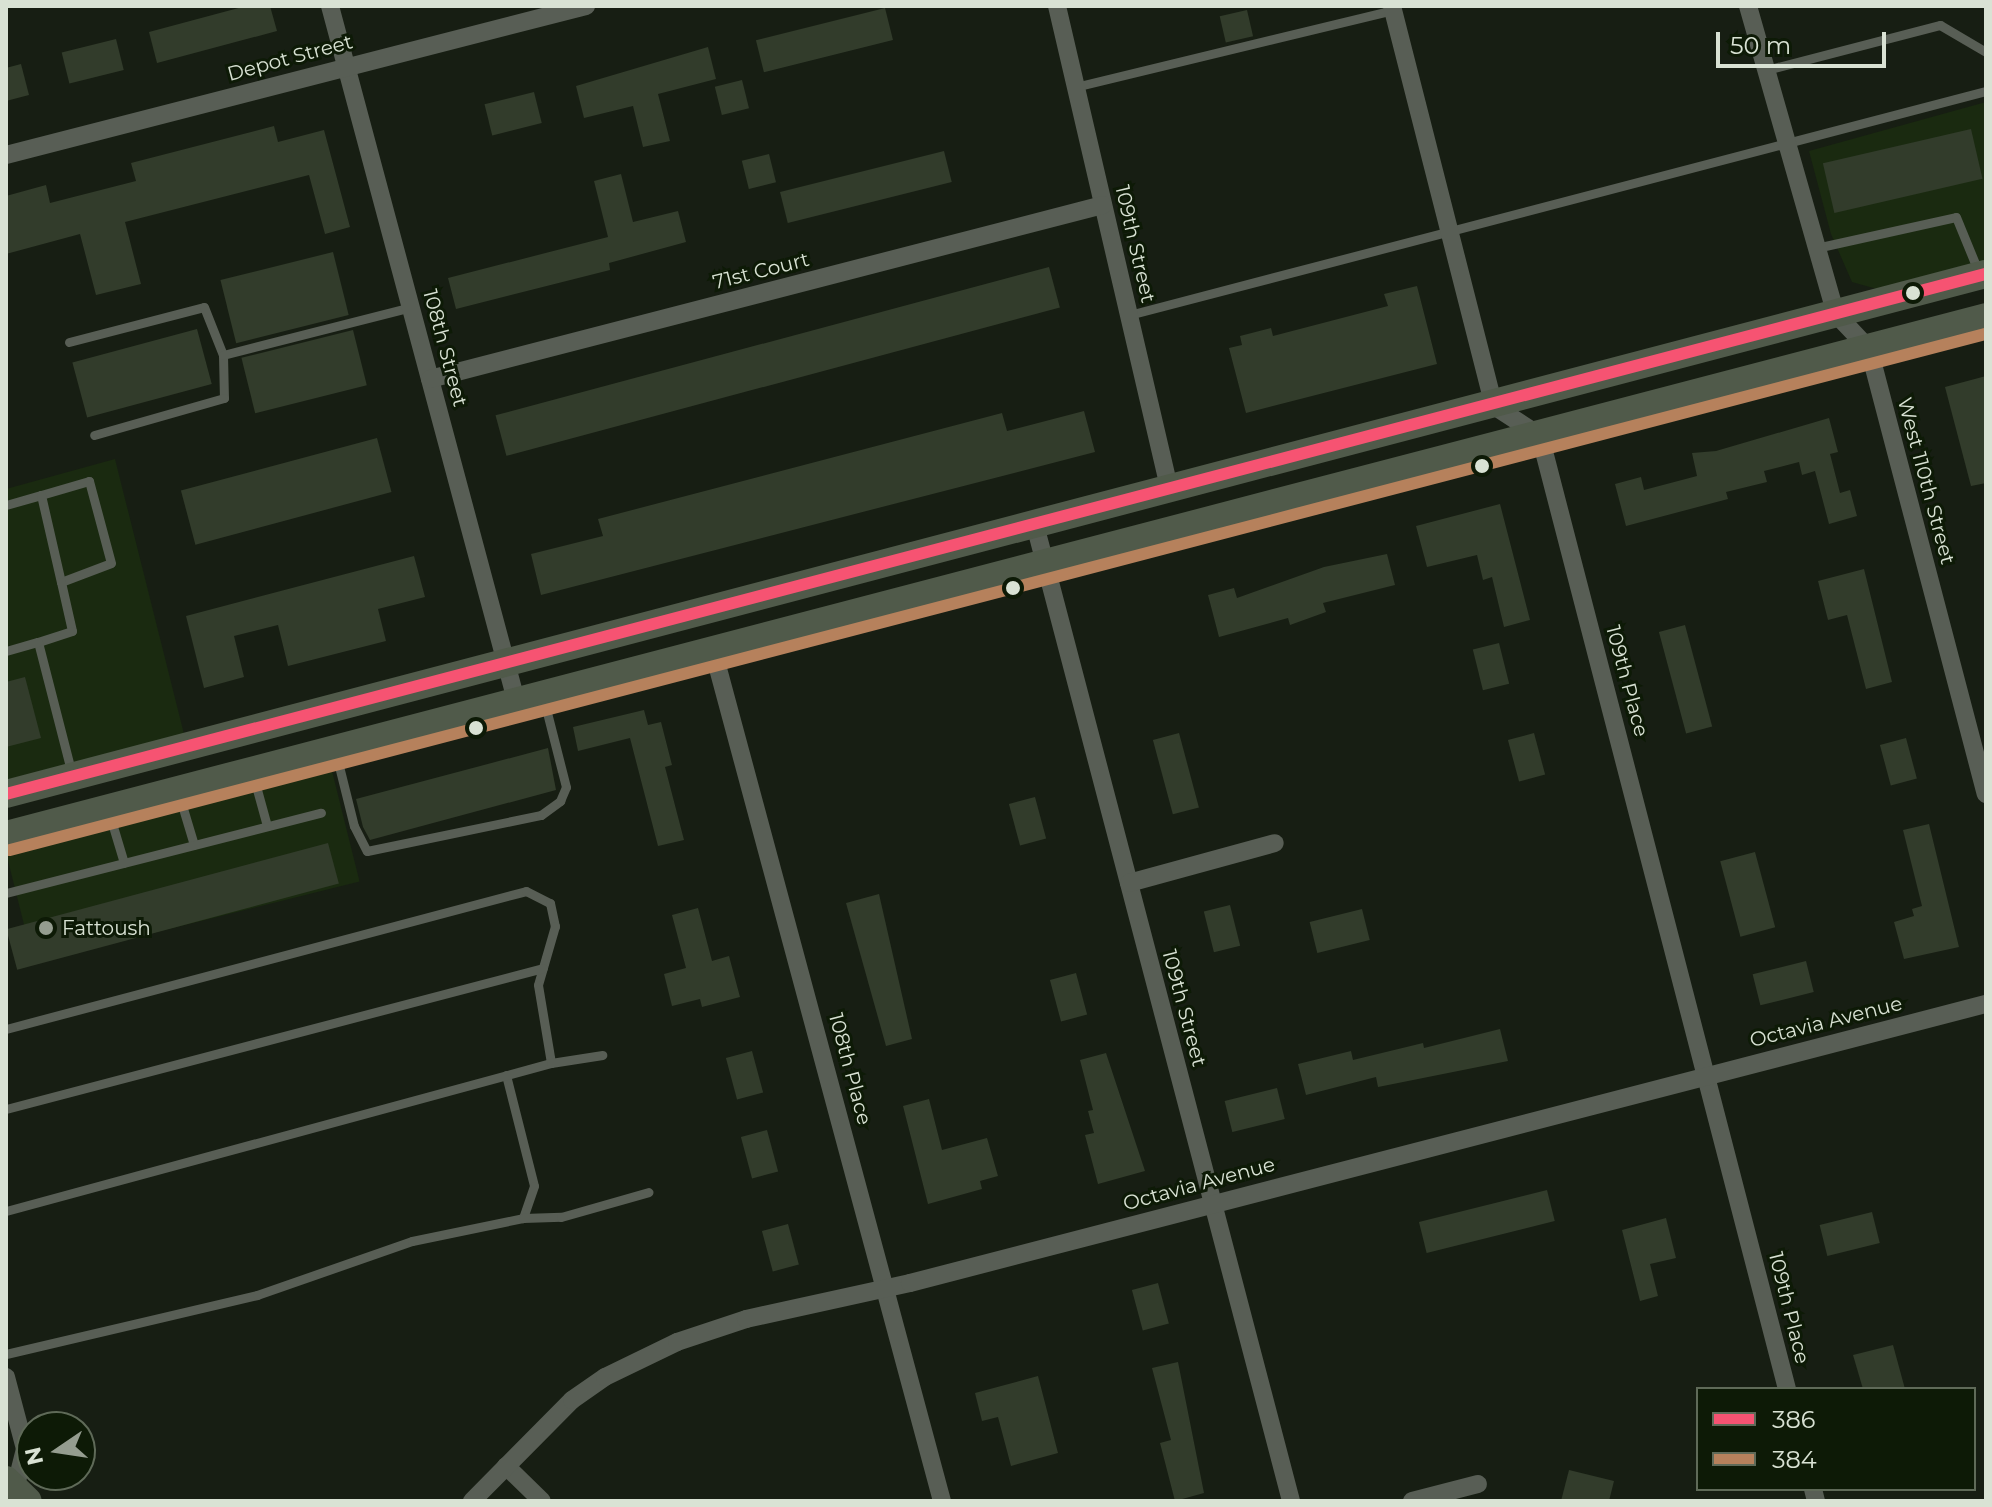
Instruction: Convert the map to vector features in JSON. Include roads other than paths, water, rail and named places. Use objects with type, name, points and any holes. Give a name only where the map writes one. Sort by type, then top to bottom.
[{"type":"main road","points":[[6,794],[1170,492],[1983,275]]},
{"type":"main road","points":[[6,835],[1986,317]]},
{"type":"street","name":"108th Street","points":[[330,6],[506,663],[530,697]]},
{"type":"street","name":"Depot Street","points":[[6,155],[586,6]]},
{"type":"street","name":"109th Street","points":[[1057,6],[1170,492]]},
{"type":"street","name":"West 110th Street","points":[[1748,6],[1836,314],[1869,349],[1986,794]]},
{"type":"street","points":[[1393,8],[1494,406],[1540,436]]},
{"type":"street","name":"71st Court","points":[[430,379],[1103,205]]},
{"type":"street","name":"109th Place","points":[[1540,436],[1786,1387]]},
{"type":"street","name":"109th Street","points":[[1035,525],[1291,1501]]},
{"type":"street","name":"108th Place","points":[[713,650],[942,1501]]},
{"type":"street","points":[[1129,883],[1275,843]]},
{"type":"street","name":"Octavia Avenue","points":[[472,1501],[572,1400],[634,1361],[746,1319],[1213,1203],[1986,1004]]},
{"type":"street","points":[[6,1377],[16,1415]]},
{"type":"street","points":[[506,1466],[542,1501]]},
{"type":"street","points":[[1412,1501],[1478,1484]]},
{"type":"lane","points":[[1075,87],[1393,8]]},
{"type":"lane","points":[[1766,70],[1940,25],[1986,52]]},
{"type":"lane","points":[[1129,315],[1986,91]]},
{"type":"lane","points":[[1816,248],[1956,217],[1983,275]]},
{"type":"lane","points":[[69,342],[204,307],[223,355],[224,398],[94,435]]},
{"type":"lane","points":[[223,355],[411,307]]},
{"type":"lane","points":[[6,505],[89,481],[111,563],[61,582]]},
{"type":"lane","points":[[6,651],[72,631],[41,495]]},
{"type":"lane","points":[[38,642],[73,776]]},
{"type":"lane","points":[[335,748],[354,826],[367,851],[541,815],[560,801],[566,787],[530,697]]},
{"type":"lane","points":[[252,770],[267,826]]},
{"type":"lane","points":[[178,789],[194,845]]},
{"type":"lane","points":[[107,808],[124,863]]},
{"type":"lane","points":[[6,893],[321,813]]},
{"type":"lane","points":[[6,1029],[526,891],[550,903],[555,926],[538,985],[551,1063]]},
{"type":"lane","points":[[6,1109],[543,968]]},
{"type":"lane","points":[[6,1211],[551,1063],[602,1055]]},
{"type":"lane","points":[[506,1075],[534,1186],[523,1218]]},
{"type":"lane","points":[[6,1354],[257,1295],[412,1241],[523,1218],[561,1217],[649,1192]]},
{"type":"place","name":"Fattoush","points":[[46,928]]}]
